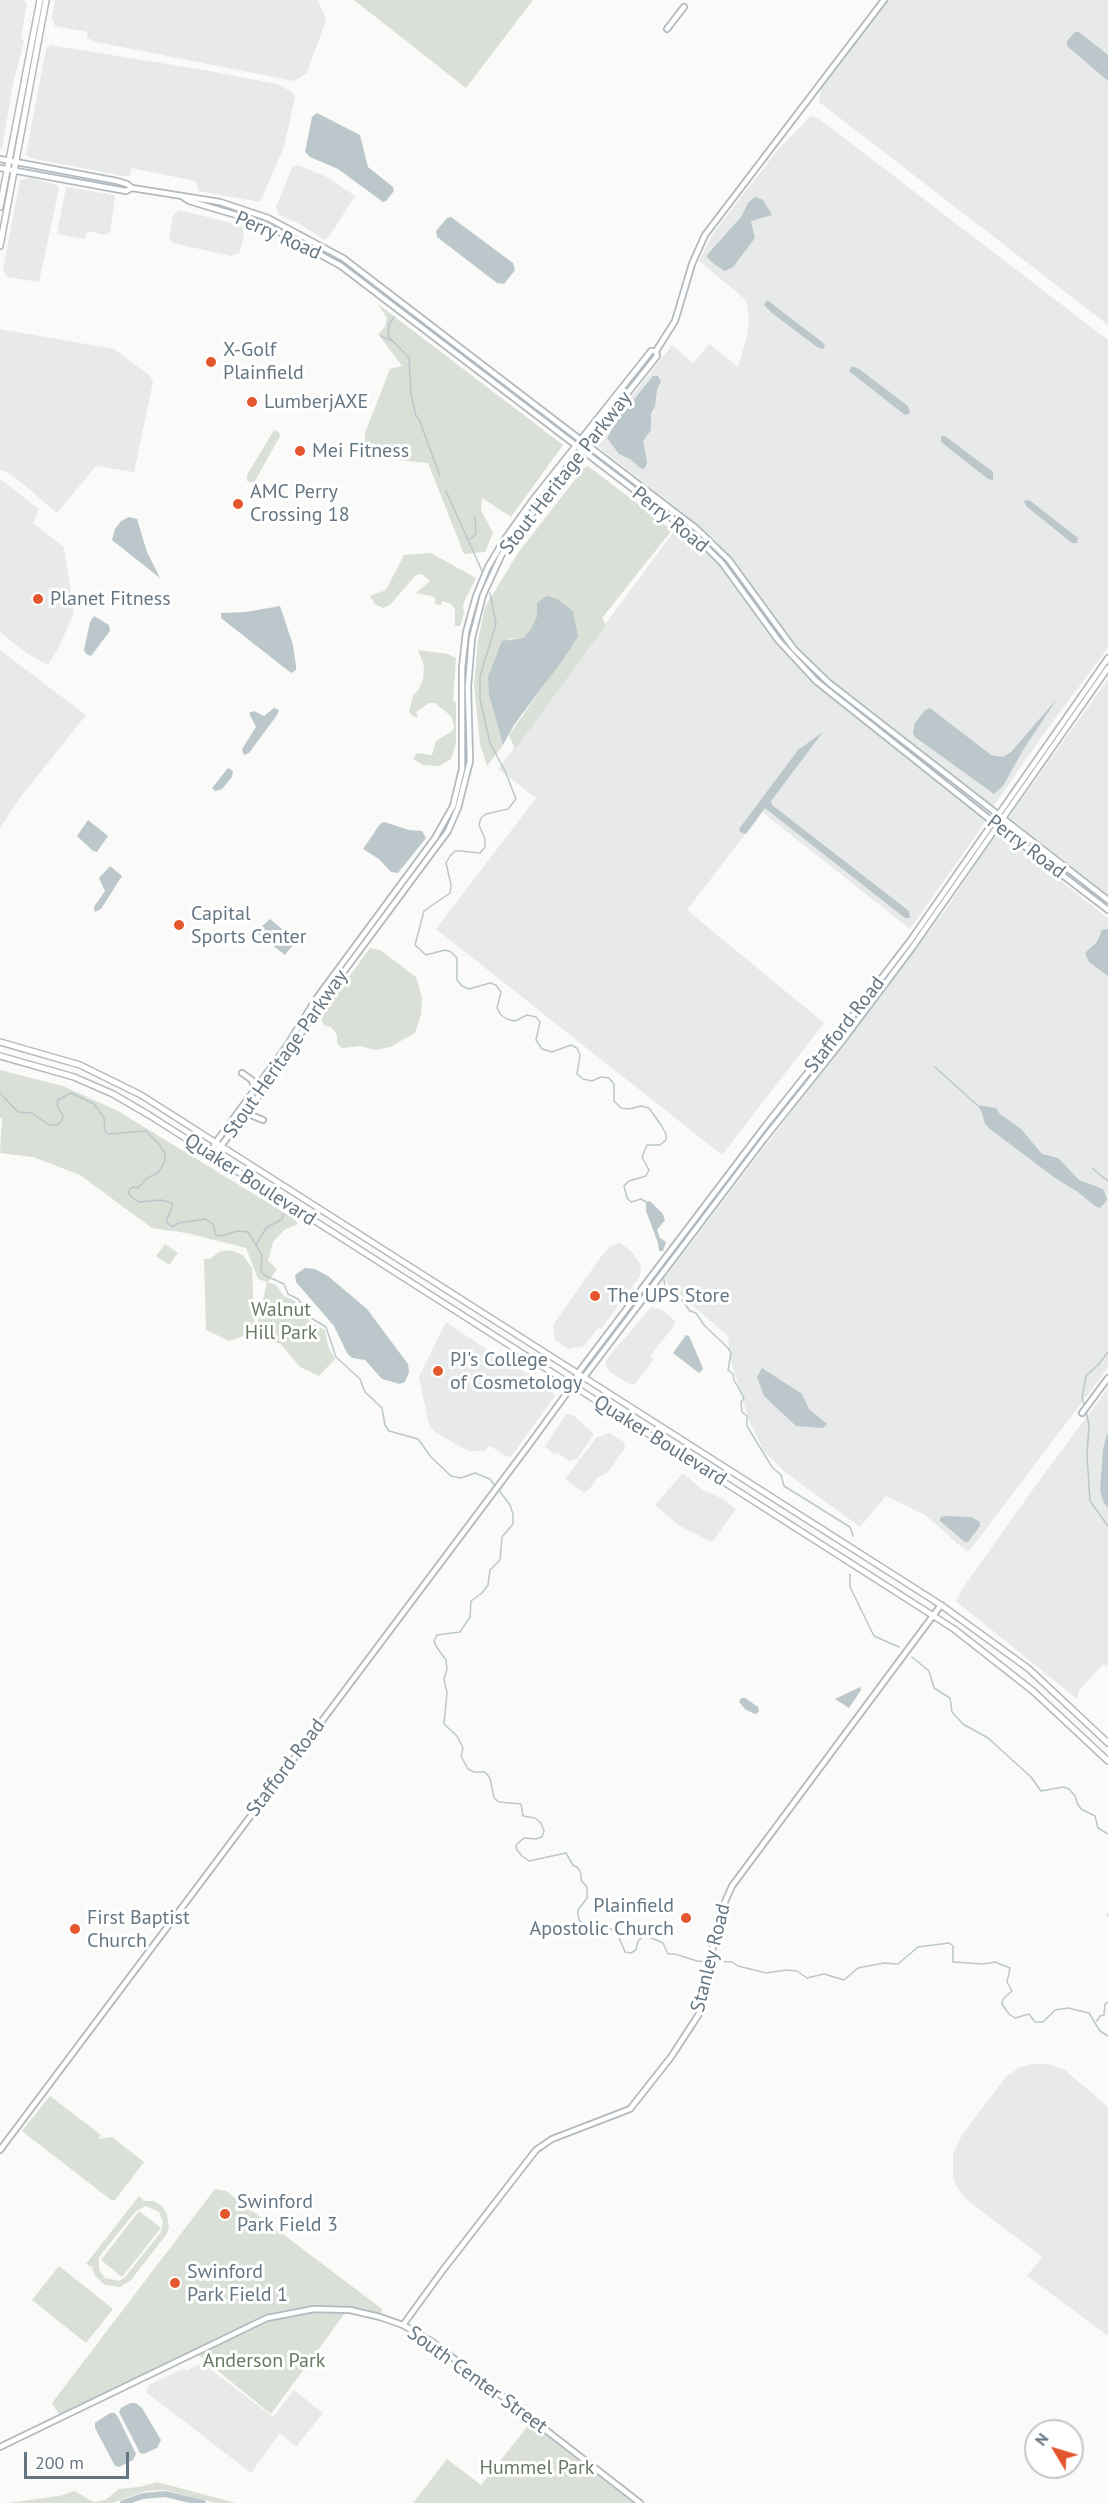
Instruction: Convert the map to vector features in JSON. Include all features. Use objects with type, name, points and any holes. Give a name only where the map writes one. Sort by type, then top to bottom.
[{"type":"main road","points":[[0,246],[40,0]]},
{"type":"main road","points":[[0,207],[46,0]]},
{"type":"main road","name":"Quaker Boulevard","points":[[0,1042],[68,1061],[111,1079],[141,1095],[941,1605],[1029,1669],[1108,1743]]},
{"type":"main road","name":"Quaker Boulevard","points":[[0,1056],[61,1072],[100,1088],[149,1115],[933,1616],[1017,1677],[1108,1761]]},
{"type":"street","name":"Stout Heritage Parkway","points":[[218,1144],[243,1117],[286,1058],[322,1001],[448,831],[458,808],[470,761],[468,687],[470,651],[483,595],[501,556],[657,356],[656,351],[675,321],[692,264],[705,235],[884,0]]},
{"type":"street","points":[[667,29],[684,7]]},
{"type":"street","name":"Perry Road","points":[[0,159],[117,181],[132,188],[183,197],[189,201],[246,218],[279,232],[329,259],[703,544],[729,572],[793,659],[816,681],[1108,910]]},
{"type":"street","points":[[0,168],[126,191],[132,188]]},
{"type":"street","name":"Perry Road","points":[[183,197],[189,195],[220,202],[296,231],[331,250],[362,271],[713,543],[743,578],[794,649],[829,683],[1108,900]]},
{"type":"street","name":"Stout Heritage Parkway","points":[[210,1155],[286,1047],[316,999],[435,838],[453,806],[462,769],[462,668],[466,632],[476,596],[488,567],[504,540],[581,439],[651,351],[656,351]]},
{"type":"street","name":"Stafford Road","points":[[0,2151],[572,1386],[898,967],[998,826],[1000,817],[1108,658]]},
{"type":"street","name":"Stafford Road","points":[[581,1375],[766,1125],[874,988],[993,822],[1000,817],[1108,668]]},
{"type":"street","points":[[242,1073],[252,1080],[255,1090]]},
{"type":"street","points":[[243,1117],[251,1115],[263,1120]]},
{"type":"street","points":[[1082,1413],[1108,1378]]},
{"type":"street","name":"Stanley Road","points":[[403,2325],[536,2150],[552,2139],[624,2112],[633,2106],[695,2021],[704,1999],[720,1913],[732,1886],[941,1605]]},
{"type":"street","name":"South Center Street","points":[[0,2447],[267,2318],[300,2311],[332,2309],[366,2313],[403,2325],[444,2350],[640,2503]]},
{"type":"shaded area","points":[[0,0],[24,0],[27,4],[21,37],[24,41],[13,84],[2,149],[0,148]]},
{"type":"shaded area","points":[[55,0],[318,0],[326,20],[307,73],[294,81],[96,42],[87,38],[87,32],[55,26],[52,18]]},
{"type":"shaded area","points":[[888,0],[1108,0],[1108,325],[819,102],[821,88]]},
{"type":"shaded area","points":[[1075,32],[1079,32],[1108,55],[1108,81],[1067,46],[1067,41]]},
{"type":"shaded area","points":[[51,45],[277,84],[292,92],[295,97],[284,147],[260,202],[199,191],[195,181],[131,168],[130,176],[122,176],[30,158],[26,154],[46,49]]},
{"type":"shaded area","points":[[317,113],[360,135],[368,167],[393,187],[394,191],[386,201],[383,202],[338,169],[310,157],[305,152],[312,117]]},
{"type":"shaded area","points":[[811,116],[818,118],[1108,340],[1108,648],[992,806],[982,827],[910,929],[762,812],[687,910],[824,1023],[722,1155],[436,929],[536,798],[498,769],[686,515],[597,446],[596,442],[672,345],[693,363],[709,344],[738,367],[749,320],[746,300],[699,261],[714,232],[780,147]]},
{"type":"shaded area","points":[[298,165],[329,178],[355,196],[328,238],[324,240],[300,224],[279,215],[276,207],[292,168]]},
{"type":"shaded area","points":[[30,178],[57,185],[59,189],[39,282],[7,277],[3,270],[20,180]]},
{"type":"shaded area","points":[[66,187],[114,195],[110,232],[106,235],[87,231],[85,239],[57,234]]},
{"type":"shaded area","points":[[755,197],[763,200],[772,215],[751,221],[755,238],[733,267],[725,271],[714,264],[707,255],[741,217],[748,203]]},
{"type":"shaded area","points":[[179,210],[239,225],[243,228],[244,237],[239,253],[231,256],[173,243],[169,239],[173,216]]},
{"type":"shaded area","points":[[451,217],[513,263],[515,270],[504,284],[497,283],[437,237],[436,231],[447,218]]},
{"type":"shaded area","points":[[767,300],[822,342],[825,345],[823,349],[817,347],[772,313],[764,305]]},
{"type":"shaded area","points":[[0,329],[114,349],[150,376],[153,382],[134,472],[96,466],[57,513],[17,479],[3,470],[0,471]]},
{"type":"shaded area","points":[[852,366],[908,406],[910,413],[905,415],[849,371]]},
{"type":"shaded area","points":[[653,376],[658,376],[661,382],[657,389],[655,407],[651,413],[651,430],[643,441],[647,462],[645,468],[642,469],[630,459],[619,454],[607,438],[619,418]]},
{"type":"shaded area","points":[[941,436],[945,436],[993,472],[993,480],[988,479],[941,442]]},
{"type":"shaded area","points":[[0,479],[39,509],[33,523],[64,547],[74,612],[60,645],[48,665],[28,654],[0,632]]},
{"type":"shaded area","points":[[1029,500],[1078,538],[1077,543],[1072,543],[1026,506],[1024,501]]},
{"type":"shaded area","points":[[129,517],[137,519],[147,552],[160,578],[112,540],[115,529],[121,521]]},
{"type":"shaded area","points":[[547,596],[557,599],[573,611],[578,637],[514,725],[503,745],[489,695],[488,677],[502,641],[523,638],[531,629],[537,616],[537,603]]},
{"type":"shaded area","points":[[280,606],[293,645],[296,670],[291,673],[221,618],[221,613],[246,612]]},
{"type":"shaded area","points":[[94,616],[109,625],[110,631],[91,656],[84,650],[90,622]]},
{"type":"shaded area","points":[[0,650],[86,715],[16,803],[0,828]]},
{"type":"shaded area","points":[[1108,679],[1108,895],[1010,818]]},
{"type":"shaded area","points":[[1057,699],[1023,750],[1003,786],[994,794],[915,737],[913,733],[915,723],[925,710],[930,708],[991,755],[1003,757],[1011,752]]},
{"type":"shaded area","points":[[274,708],[279,710],[277,715],[249,753],[244,755],[242,749],[256,727],[249,713],[254,711],[264,716]]},
{"type":"shaded area","points":[[823,732],[771,801],[772,805],[909,911],[910,918],[905,918],[765,808],[746,834],[740,832],[739,829],[798,750]]},
{"type":"shaded area","points":[[228,768],[233,771],[232,777],[222,789],[215,791],[212,788]]},
{"type":"shaded area","points":[[88,820],[108,836],[97,852],[77,836]]},
{"type":"shaded area","points":[[384,822],[409,830],[422,831],[426,838],[398,873],[391,872],[379,859],[363,849],[380,824]]},
{"type":"shaded area","points":[[998,836],[1007,839],[1108,918],[1108,1368],[970,1550],[966,1551],[925,1515],[886,1496],[860,1527],[785,1472],[764,1451],[749,1420],[730,1358],[728,1336],[663,1280],[949,905],[993,838]]},
{"type":"shaded area","points":[[110,866],[122,876],[101,909],[95,912],[94,907],[105,891],[99,878]]},
{"type":"shaded area","points":[[270,919],[296,941],[285,955],[258,934],[260,928]]},
{"type":"shaded area","points":[[1108,929],[1108,976],[1089,962],[1085,953],[1097,942],[1102,930]]},
{"type":"shaded area","points":[[977,1105],[996,1108],[1000,1114],[1021,1129],[1042,1154],[1058,1158],[1079,1180],[1103,1189],[1107,1199],[1104,1204],[1100,1208],[1095,1206],[990,1129],[985,1124]]},
{"type":"shaded area","points":[[650,1201],[663,1214],[665,1220],[657,1230],[660,1238],[666,1242],[663,1251],[659,1251],[646,1211],[646,1202]]},
{"type":"shaded area","points":[[620,1243],[631,1251],[641,1265],[640,1276],[601,1329],[598,1328],[584,1346],[568,1349],[555,1340],[553,1325],[600,1258],[611,1246]]},
{"type":"shaded area","points":[[305,1268],[315,1269],[328,1276],[367,1309],[408,1364],[409,1372],[405,1382],[400,1384],[382,1379],[365,1360],[352,1358],[347,1353],[334,1326],[296,1282],[295,1275]]},
{"type":"shaded area","points":[[651,1307],[663,1310],[675,1321],[674,1326],[650,1356],[654,1359],[635,1384],[631,1385],[610,1372],[606,1360]]},
{"type":"shaded area","points":[[446,1322],[496,1356],[548,1385],[555,1396],[510,1458],[490,1446],[484,1451],[468,1451],[435,1432],[429,1425],[419,1377]]},
{"type":"shaded area","points":[[686,1335],[689,1336],[702,1366],[703,1369],[699,1373],[673,1353]]},
{"type":"shaded area","points":[[762,1368],[802,1394],[809,1409],[827,1424],[823,1428],[796,1426],[764,1396],[757,1377]]},
{"type":"shaded area","points":[[1108,1388],[1108,1666],[1104,1664],[1099,1668],[1079,1691],[1077,1699],[956,1601],[1028,1496]]},
{"type":"shaded area","points":[[566,1414],[574,1416],[594,1434],[577,1459],[569,1461],[558,1453],[554,1454],[545,1446]]},
{"type":"shaded area","points":[[609,1433],[624,1442],[625,1448],[608,1472],[597,1478],[584,1493],[565,1479],[596,1438]]},
{"type":"shaded area","points":[[1107,1434],[1108,1508],[1100,1490],[1103,1449]]},
{"type":"shaded area","points":[[683,1473],[703,1490],[723,1499],[736,1509],[712,1542],[678,1525],[655,1505]]},
{"type":"shaded area","points":[[945,1516],[971,1517],[980,1522],[980,1526],[968,1542],[965,1542],[940,1521],[940,1518]]},
{"type":"shaded area","points":[[860,1687],[861,1690],[849,1708],[835,1699]]},
{"type":"shaded area","points":[[741,1698],[745,1698],[758,1707],[759,1712],[755,1714],[746,1710],[739,1702]]},
{"type":"shaded area","points":[[1048,2064],[1065,2070],[1108,2107],[1108,2336],[1027,2276],[1042,2257],[967,2200],[956,2186],[953,2177],[953,2154],[962,2135],[1006,2077],[1020,2067]]},
{"type":"shaded area","points":[[202,2363],[273,2417],[294,2390],[323,2413],[296,2447],[280,2433],[251,2473],[146,2392],[149,2385],[184,2368],[186,2371]]},
{"type":"shaded area","points":[[130,2403],[136,2403],[142,2408],[161,2440],[157,2448],[144,2454],[140,2453],[119,2412],[121,2408]]},
{"type":"shaded area","points":[[110,2413],[115,2413],[119,2419],[136,2454],[133,2460],[119,2467],[115,2466],[95,2428],[95,2423]]},
{"type":"green space","points":[[354,0],[533,0],[466,88]]},
{"type":"green space","points":[[378,304],[563,445],[511,517],[482,498],[481,510],[493,533],[485,552],[464,554],[428,463],[367,457],[365,433],[390,369],[402,366],[378,334],[385,327],[387,318]]},
{"type":"green space","points":[[274,430],[279,432],[280,436],[255,481],[251,483],[247,481],[247,475]]},
{"type":"green space","points":[[588,466],[672,530],[602,618],[606,625],[515,749],[509,735],[578,637],[537,603],[537,616],[531,629],[523,638],[509,639],[489,695],[503,745],[487,766],[480,744],[474,685],[478,640],[485,607],[518,553],[584,468]]},
{"type":"green space","points":[[431,553],[476,578],[463,604],[464,613],[460,626],[455,626],[455,609],[451,604],[442,601],[441,605],[435,604],[435,597],[416,593],[430,581],[422,574],[416,575],[390,605],[383,608],[375,604],[370,596],[386,590],[404,555]]},
{"type":"green space","points":[[418,650],[448,654],[456,658],[453,701],[456,703],[456,743],[451,759],[439,766],[423,765],[413,759],[417,753],[432,755],[436,741],[452,731],[454,726],[451,716],[435,703],[429,703],[416,712],[418,717],[414,717],[409,712],[413,696],[423,679],[424,666]]},
{"type":"green space","points":[[370,948],[380,950],[416,977],[422,997],[421,1015],[415,1033],[390,1047],[375,1050],[360,1046],[342,1048],[337,1043],[337,1035],[322,1021],[322,1014]]},
{"type":"green space","name":"Walnut Hill Park","points":[[0,1070],[63,1086],[118,1111],[293,1218],[298,1224],[284,1230],[273,1242],[268,1261],[277,1269],[268,1282],[276,1285],[284,1296],[295,1301],[311,1323],[325,1330],[328,1346],[335,1359],[319,1376],[300,1367],[281,1344],[255,1336],[267,1282],[258,1279],[246,1248],[186,1233],[152,1228],[80,1175],[33,1157],[0,1153],[2,1119],[0,1117]]},
{"type":"green space","points":[[165,1244],[178,1253],[169,1265],[156,1256]]},
{"type":"green space","points":[[230,1250],[243,1255],[252,1268],[254,1322],[246,1335],[229,1341],[206,1330],[204,1259],[210,1259],[219,1252]]},
{"type":"green space","points":[[50,2096],[101,2135],[98,2139],[112,2137],[144,2162],[115,2200],[111,2200],[22,2131]]},
{"type":"green space","name":"Anderson Park","points":[[215,2189],[226,2191],[382,2309],[380,2317],[350,2310],[301,2311],[345,2313],[271,2414],[197,2354],[61,2418],[52,2403]]},
{"type":"green space","points":[[139,2196],[144,2201],[154,2201],[162,2206],[167,2214],[169,2228],[131,2280],[120,2287],[105,2285],[95,2276],[92,2267],[86,2264]],"holes":[[[146,2206],[159,2212],[163,2222],[161,2232],[126,2276],[119,2281],[105,2278],[99,2270],[99,2257],[136,2211]]]},
{"type":"green space","points":[[139,2211],[161,2228],[122,2277],[101,2260]]},
{"type":"green space","points":[[59,2266],[113,2309],[86,2343],[32,2300]]},
{"type":"green space","name":"Hummel Park","points":[[531,2422],[634,2503],[413,2503],[447,2459],[481,2485]]},
{"type":"green space","points":[[157,2482],[236,2503],[216,2503],[164,2490],[146,2491],[112,2503],[7,2503],[59,2496],[74,2491],[94,2502],[105,2500],[119,2489]]},
{"type":"waterway","points":[[394,317],[389,325],[388,336],[409,358],[411,394],[416,416],[440,476]]},
{"type":"waterway","points":[[381,336],[391,341]]},
{"type":"waterway","points":[[446,491],[482,571]]},
{"type":"waterway","points":[[470,539],[476,534],[475,517]]},
{"type":"waterway","points":[[490,593],[496,624],[480,676],[480,699],[490,743],[505,771],[516,799],[508,809],[486,814],[481,818],[479,825],[485,839],[485,847],[480,853],[455,851],[450,856],[446,863],[451,885],[450,893],[424,911],[415,945],[426,955],[445,950],[451,952],[457,958],[457,980],[462,986],[469,989],[490,983],[496,985],[501,992],[497,1008],[507,1019],[515,1021],[527,1015],[536,1017],[540,1022],[536,1040],[542,1049],[552,1052],[571,1045],[577,1048],[580,1055],[577,1074],[583,1079],[592,1081],[601,1077],[609,1078],[614,1084],[614,1101],[621,1108],[641,1106],[649,1108],[666,1134],[666,1140],[660,1145],[647,1145],[642,1157],[649,1170],[646,1176],[629,1181],[624,1186],[627,1198],[631,1202],[641,1199],[646,1202]]},
{"type":"waterway","points":[[935,1067],[977,1105]]},
{"type":"waterway","points":[[0,1093],[18,1112],[32,1113],[49,1125],[57,1125],[62,1121],[63,1116],[57,1105],[58,1100],[71,1093],[94,1104],[104,1118],[105,1131],[108,1134],[146,1131],[165,1153],[165,1160],[159,1172],[146,1179],[138,1188],[130,1189],[128,1193],[139,1202],[161,1200],[172,1203],[166,1221],[172,1227],[179,1223],[205,1219],[213,1224],[216,1235],[221,1236],[238,1231],[248,1232],[262,1255],[261,1271],[264,1275],[284,1284],[288,1294],[298,1299],[311,1318],[326,1327],[336,1357],[360,1379],[365,1392],[382,1408],[385,1425],[389,1431],[418,1439],[431,1457],[451,1476],[461,1478],[475,1473],[490,1479],[495,1486]]},
{"type":"waterway","points":[[1092,1168],[1108,1181]]},
{"type":"waterway","points":[[256,1245],[266,1228],[282,1219],[283,1214]]},
{"type":"waterway","points":[[664,1280],[665,1288],[682,1300],[690,1311],[696,1313],[704,1325],[731,1353],[728,1370],[733,1374],[744,1398],[741,1402],[742,1412],[747,1416],[747,1426],[772,1467],[781,1475],[784,1486],[850,1527],[853,1536]]},
{"type":"waterway","points":[[1085,1406],[1082,1398],[1086,1376],[1108,1352]]},
{"type":"waterway","points":[[1086,1411],[1089,1425],[1087,1455],[1090,1501],[1108,1526]]},
{"type":"waterway","points":[[498,1489],[510,1505],[513,1514],[513,1524],[502,1537],[500,1560],[490,1570],[488,1585],[471,1601],[470,1617],[460,1632],[437,1635],[434,1641],[446,1660],[447,1669],[444,1679],[447,1693],[444,1724],[457,1736],[463,1748],[461,1756],[468,1769],[474,1772],[485,1772],[490,1778],[494,1798],[499,1802],[521,1804],[523,1816],[535,1818],[541,1823],[544,1831],[542,1837],[524,1838],[516,1845],[522,1856],[529,1861],[566,1853],[573,1865],[578,1868],[581,1880],[587,1887],[587,1898],[578,1910],[579,1920],[584,1925],[603,1925],[611,1929],[618,1935],[625,1952],[631,1953],[636,1950],[638,1941],[645,1935],[663,1943],[668,1954],[708,1962]]},
{"type":"waterway","points":[[850,1574],[850,1587],[874,1636],[899,1647]]},
{"type":"waterway","points":[[912,1657],[929,1671],[934,1688],[950,1698],[952,1712],[963,1724],[988,1738],[1031,1777],[1041,1791],[1063,1787],[1069,1789],[1081,1809],[1095,1816],[1098,1828],[1108,1834]]},
{"type":"waterway","points":[[713,1961],[732,1962],[738,1966],[766,1973],[786,1970],[797,1971],[807,1978],[824,1974],[844,1980],[858,1968],[884,1963],[898,1964],[918,1947],[949,1943],[953,1946],[953,1962],[983,1964],[995,1962],[1010,1968],[1007,1982],[1012,1991],[1003,1999],[1002,2004],[1015,2018],[1029,2014],[1035,2022],[1043,2022],[1055,2010],[1068,2008],[1089,2013],[1100,2031],[1108,2036]]},
{"type":"waterway","points":[[1097,2021],[1100,2016],[1104,2015],[1105,2004],[1108,2002]]},
{"type":"waterway","points":[[123,2503],[143,2496],[165,2494],[203,2503]]},
{"type":"place","name":"X-Golf Plainfield","points":[[211,362]]},
{"type":"place","name":"LumberjAXE","points":[[252,402]]},
{"type":"place","name":"Mei Fitness","points":[[300,451]]},
{"type":"place","name":"AMC Perry Crossing 18","points":[[238,504]]},
{"type":"place","name":"Planet Fitness","points":[[38,599]]},
{"type":"place","name":"Capital Sports Center","points":[[179,925]]},
{"type":"place","name":"The UPS Store","points":[[595,1296]]},
{"type":"place","name":"PJ's College of Cosmetology","points":[[438,1371]]},
{"type":"place","name":"Plainfield Apostolic Church","points":[[686,1918]]},
{"type":"place","name":"First Baptist Church","points":[[75,1929]]},
{"type":"place","name":"Swinford Park Field 3","points":[[225,2214]]},
{"type":"place","name":"Swinford Park Field 1","points":[[175,2283]]}]
